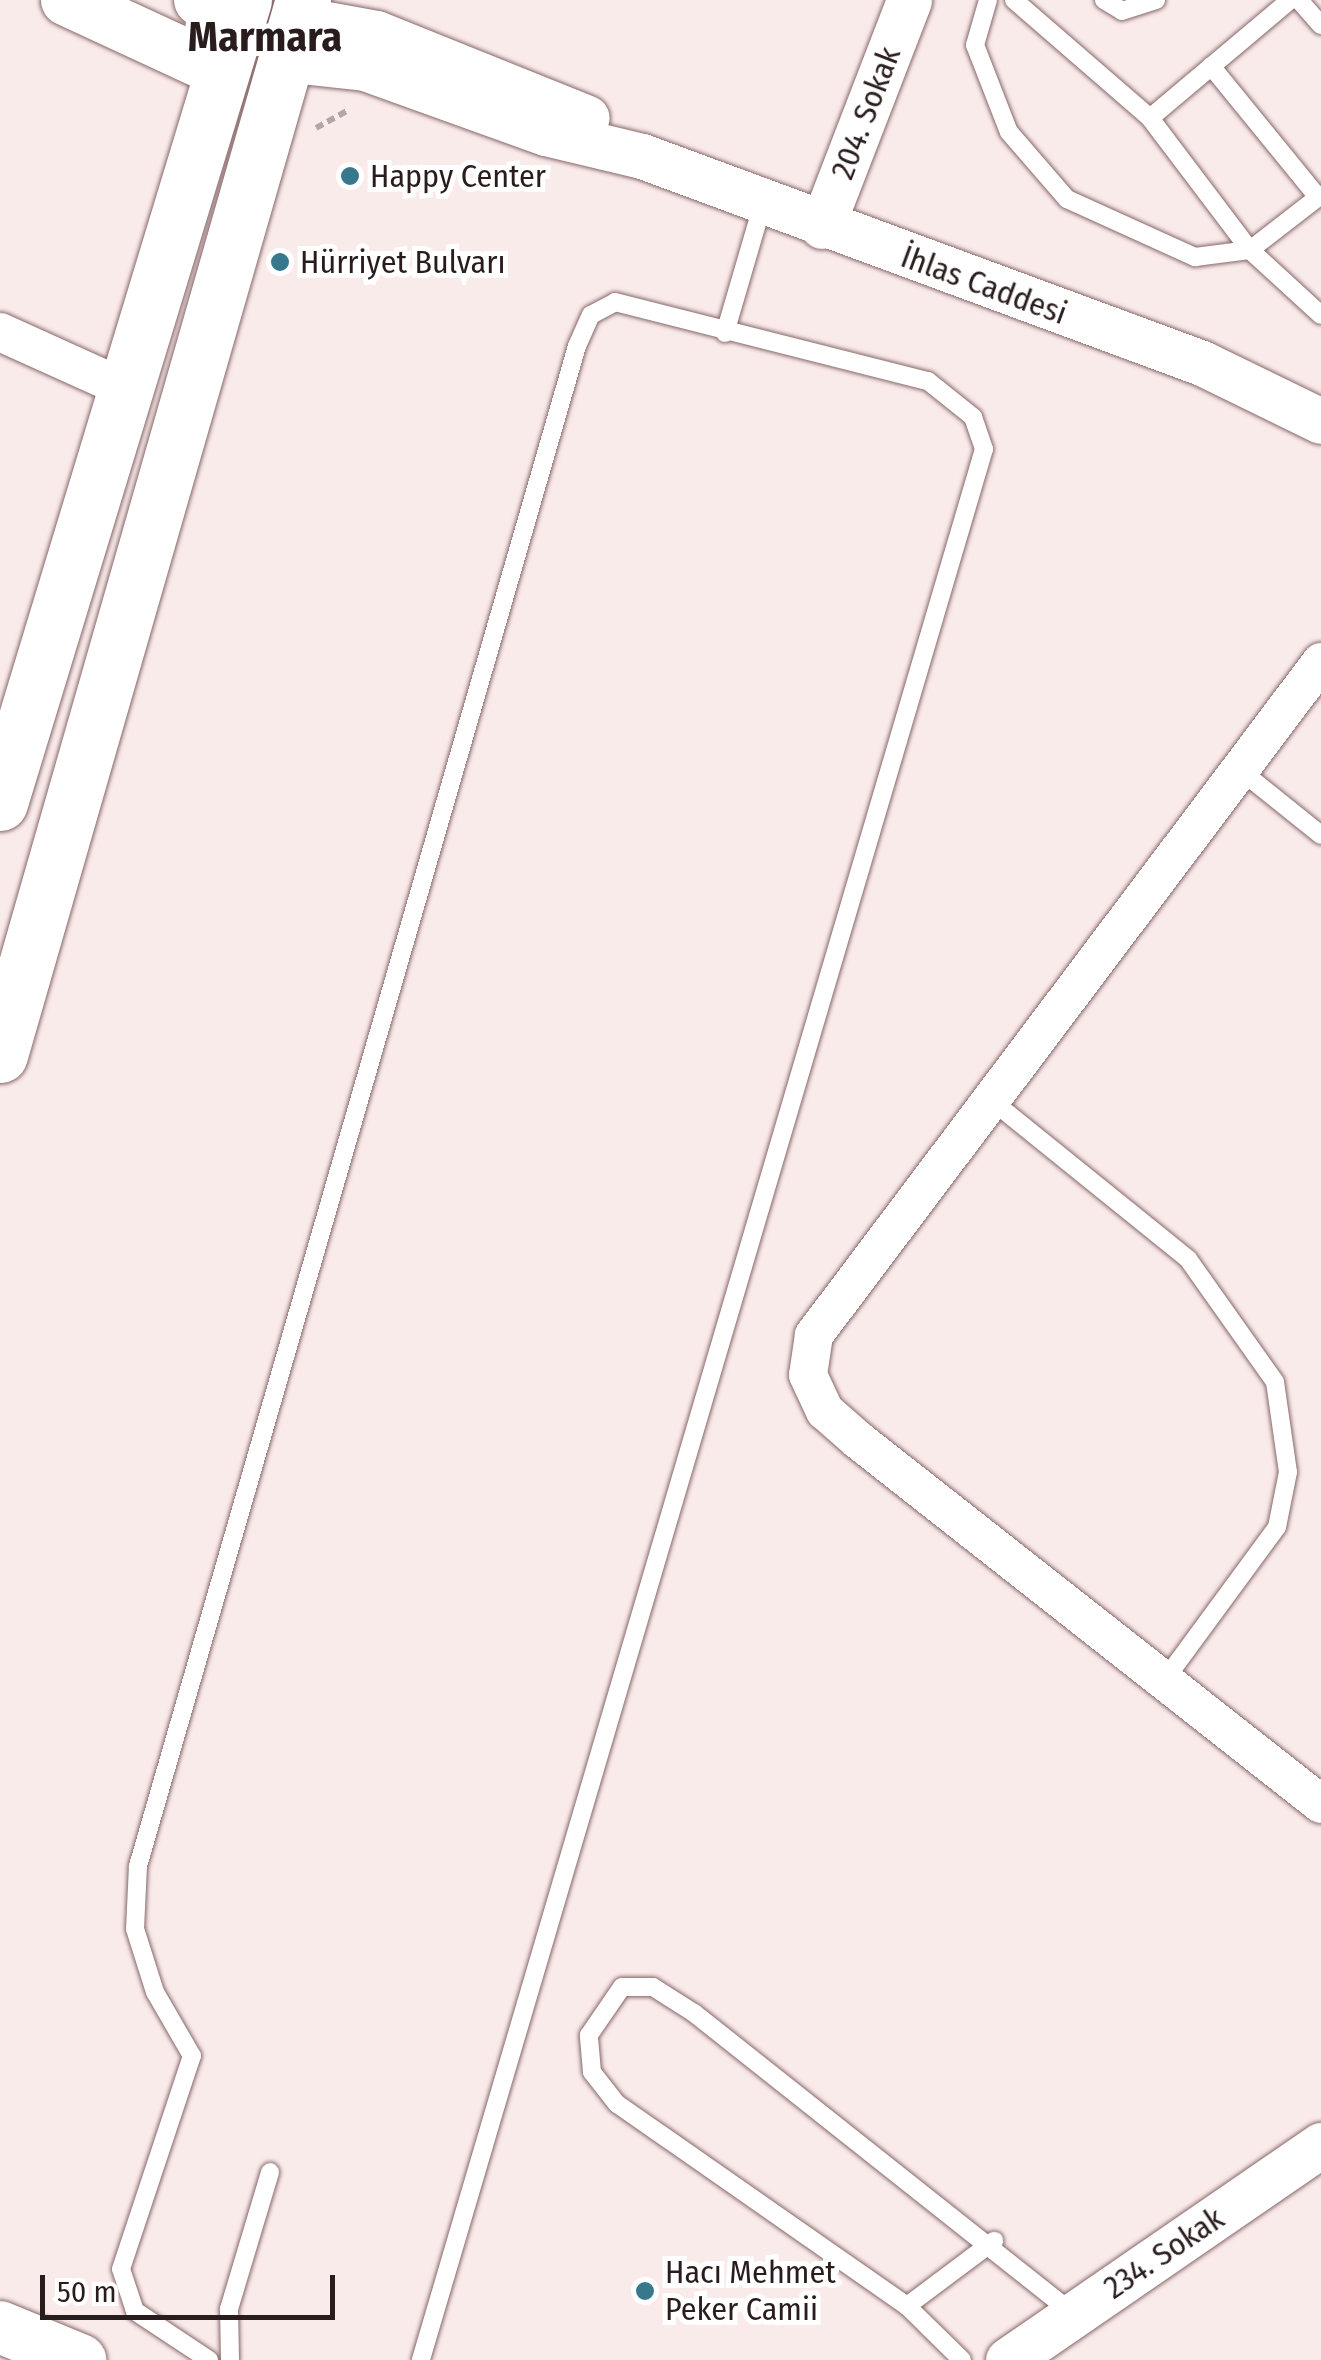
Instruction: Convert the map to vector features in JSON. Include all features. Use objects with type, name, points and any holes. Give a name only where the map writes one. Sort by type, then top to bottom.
[{"type":"main road","points":[[67,0],[221,71]]},
{"type":"main road","points":[[0,803],[16,693],[122,387],[221,71],[228,5],[298,26]]},
{"type":"main road","points":[[221,71],[298,26]]},
{"type":"main road","points":[[0,1054],[298,26]]},
{"type":"main road","points":[[0,2327],[80,2360]]},
{"type":"street","name":"204. Sokak","points":[[822,226],[909,0]]},
{"type":"street","name":"İhlas Caddesi","points":[[298,26],[365,68],[546,133],[642,156],[822,226],[1202,363],[1321,422]]},
{"type":"street","points":[[0,332],[122,387]]},
{"type":"street","points":[[1321,662],[814,1335],[808,1374],[825,1411],[858,1440],[1321,1804]]},
{"type":"street","name":"234. Sokak","points":[[1008,2360],[1321,2145]]},
{"type":"lane","points":[[988,0],[974,45],[1002,114],[1066,199],[1195,257],[1250,250],[1320,196],[1211,66]]},
{"type":"lane","points":[[1014,0],[1150,118],[1250,250],[1321,315]]},
{"type":"lane","points":[[1104,0],[1122,10],[1156,0]]},
{"type":"lane","points":[[1150,118],[1290,0]]},
{"type":"lane","points":[[1298,0],[1321,26]]},
{"type":"lane","points":[[725,333],[763,203]]},
{"type":"lane","points":[[209,2360],[135,2311],[121,2269],[192,2056],[155,1992],[135,1929],[138,1866],[577,346],[591,315],[615,302],[725,333],[928,381],[973,417],[984,449],[420,2360]]},
{"type":"lane","points":[[1240,770],[1321,835]]},
{"type":"lane","points":[[991,1100],[1188,1259],[1274,1382],[1288,1472],[1276,1527],[1164,1681]]},
{"type":"lane","points":[[962,2360],[907,2306],[617,2104],[592,2072],[589,2035],[622,1987],[653,1987],[694,2014],[994,2241],[1075,2314]]},
{"type":"lane","points":[[230,2360],[229,2309],[270,2172]]},
{"type":"lane","points":[[907,2306],[994,2241]]},
{"type":"place","name":"Happy Center","points":[[350,176]]},
{"type":"place","name":"Hürriyet Bulvarı","points":[[280,262]]},
{"type":"place","name":"Hacı Mehmet Peker Camii","points":[[645,2291]]},
{"type":"district","name":"Marmara","points":[[265,37]]}]
